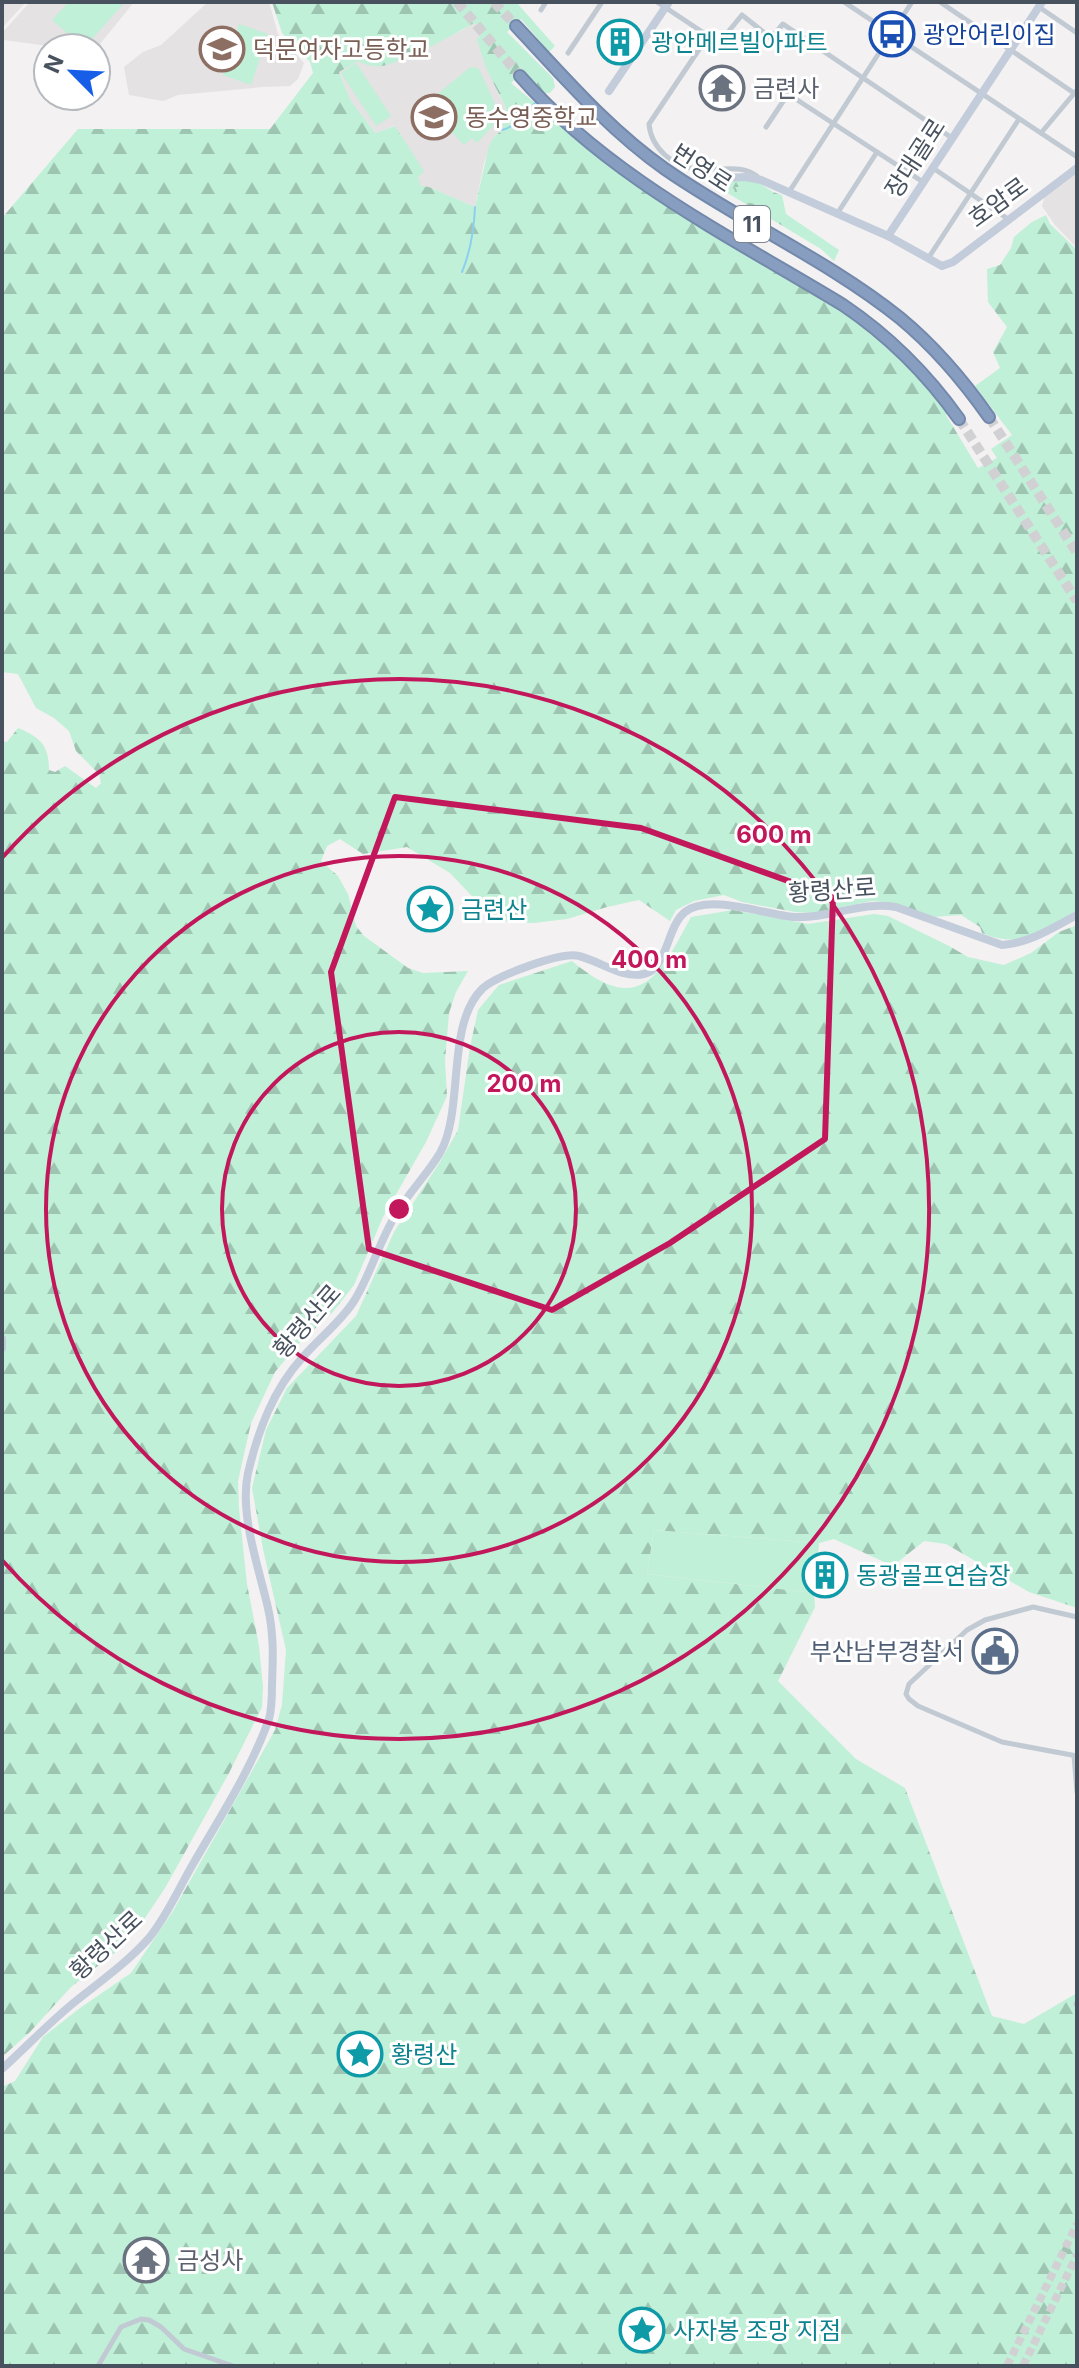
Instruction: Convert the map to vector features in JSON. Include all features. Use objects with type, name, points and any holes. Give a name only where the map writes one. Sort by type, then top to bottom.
[{"type":"highway","name":"번영로","points":[[516,26],[596,111],[648,156],[684,182],[854,285],[900,319],[954,369],[989,417]]},
{"type":"highway","name":"번영로","points":[[520,76],[578,133],[632,175],[869,324],[913,362],[959,419]]},
{"type":"street","points":[[541,10],[546,2]]},
{"type":"street","points":[[568,53],[602,2]]},
{"type":"street","points":[[844,2],[1077,157]]},
{"type":"street","points":[[788,193],[912,2]]},
{"type":"street","points":[[940,2],[1076,91],[1041,133]]},
{"type":"street","points":[[954,12],[960,2]]},
{"type":"street","points":[[609,91],[663,4],[719,43],[742,15],[771,38],[783,24],[952,138]]},
{"type":"street","points":[[1041,5],[1077,33]]},
{"type":"street","name":"장대골로","points":[[888,236],[1041,5]]},
{"type":"street","points":[[708,36],[649,124],[656,147],[674,161],[696,169],[748,170],[788,193],[929,257],[1019,119]]},
{"type":"street","points":[[766,127],[785,92],[923,182]]},
{"type":"street","points":[[837,214],[877,152]]},
{"type":"street","points":[[933,168],[1008,219]]},
{"type":"street","name":"호암로","points":[[929,257],[942,266],[953,262],[1077,168]]},
{"type":"street","points":[[724,178],[761,180]]},
{"type":"street","name":"황령산로","points":[[2,2069],[152,1934],[250,1763],[271,1714],[274,1652],[270,1613],[246,1502],[249,1471],[267,1412],[284,1379],[339,1321],[356,1298],[376,1251],[397,1213],[440,1152],[449,1131],[466,1018],[484,987],[561,955],[576,955],[641,976],[652,972],[660,962],[676,923],[685,912],[697,906],[721,904],[794,917],[824,915],[882,904],[1002,945],[1018,944],[1037,937],[1077,915]]},
{"type":"street","points":[[2,1339],[2,1348]]},
{"type":"street","points":[[1077,1617],[1033,1607],[975,1624],[909,1684],[906,1694],[918,1706],[1002,1742],[1076,1756],[1077,1792]]},
{"type":"street","points":[[98,2366],[121,2327],[141,2319],[161,2327],[184,2349],[233,2366]]},
{"type":"highlighted area","points":[[395,797],[641,828],[833,897],[825,1139],[670,1243],[552,1310],[369,1249],[331,972]]},
{"type":"shaded area","points":[[2,2],[26,2],[2,28]]},
{"type":"shaded area","points":[[30,2],[134,2],[110,32],[32,32],[32,44],[4,40],[2,33]]},
{"type":"shaded area","name":"덕문여자고등학교","points":[[208,2],[269,2],[278,34],[304,63],[298,79],[290,86],[178,95],[163,101],[129,95],[124,67],[143,52],[161,45]]},
{"type":"shaded area","name":"동수영중학교","points":[[474,23],[484,31],[497,91],[506,108],[502,130],[494,137],[484,163],[475,207],[429,187],[421,187],[394,126],[376,133],[373,130],[351,101],[339,71],[358,61],[397,60]]},
{"type":"shaded area","points":[[1077,172],[1077,248],[1042,206],[1045,195]]},
{"type":"green space","points":[[69,2],[125,2],[98,32],[66,32],[52,20]]},
{"type":"green space","points":[[272,2],[516,2],[555,46],[549,52],[521,19],[507,32],[553,78],[555,87],[550,93],[543,93],[523,72],[511,83],[588,147],[854,317],[903,357],[949,412],[946,415],[978,468],[997,458],[991,449],[1012,435],[975,386],[1000,368],[993,352],[1007,327],[988,302],[987,269],[1000,265],[1014,237],[1046,215],[1050,224],[1077,250],[1077,913],[1020,939],[996,938],[982,933],[980,927],[961,915],[933,917],[886,902],[872,901],[813,913],[742,902],[724,895],[694,901],[676,910],[670,921],[639,900],[567,919],[507,922],[488,913],[450,873],[407,847],[363,854],[340,839],[327,846],[321,861],[338,876],[348,894],[356,926],[364,936],[408,968],[423,973],[468,971],[449,1013],[445,1061],[447,1096],[426,1142],[383,1217],[354,1285],[332,1313],[301,1341],[275,1372],[251,1423],[238,1481],[239,1509],[247,1584],[259,1646],[262,1707],[165,1888],[141,1924],[113,1954],[71,1987],[2,2057],[2,741],[7,742],[18,728],[42,743],[49,770],[55,772],[65,766],[96,788],[101,783],[99,774],[76,751],[69,731],[36,708],[18,674],[2,672],[2,218],[78,129],[270,129],[313,73],[310,62],[282,33]],"holes":[[[474,23],[484,31],[477,39],[486,68],[506,108],[502,130],[489,146],[475,207],[421,186],[418,177],[424,171],[395,126],[376,133],[351,101],[339,72],[358,61],[376,66],[391,63],[428,48]]]},
{"type":"green space","points":[[239,24],[268,34],[251,85],[223,75]]},
{"type":"green space","points":[[356,63],[391,116],[376,126],[341,73]]},
{"type":"green space","points":[[469,68],[479,69],[501,117],[477,143],[472,138],[464,145],[428,102]]},
{"type":"green space","points":[[716,181],[756,181],[782,195],[786,214],[839,250],[834,261],[821,249],[771,219],[768,210],[745,187],[719,188],[715,185]]},
{"type":"green space","points":[[745,187],[761,200],[771,219],[719,188]]},
{"type":"green space","name":"황령산","points":[[733,910],[808,924],[874,914],[888,916],[968,957],[1004,965],[1031,953],[1059,932],[1077,925],[1077,1608],[1029,1592],[946,1544],[924,1541],[893,1566],[834,1539],[819,1543],[654,1530],[647,1574],[814,1593],[815,1607],[778,1681],[856,1759],[905,1788],[992,2016],[1024,2024],[1077,1993],[1077,2366],[2,2366],[2,2087],[15,2081],[43,2037],[131,1973],[173,1911],[275,1730],[282,1705],[286,1650],[252,1488],[266,1430],[287,1388],[356,1316],[394,1232],[458,1130],[478,1010],[499,985],[572,961],[595,978],[631,988],[657,972],[691,917]]},
{"type":"green space","points":[[654,1530],[819,1543],[814,1593],[647,1574]]},
{"type":"waterway","points":[[502,130],[516,123],[535,103]]},
{"type":"waterway","points":[[462,272],[472,240],[475,207]]},
{"type":"tunnel","points":[[457,2],[520,76]]},
{"type":"tunnel","points":[[494,2],[516,26]]},
{"type":"tunnel","points":[[989,417],[1077,553]]},
{"type":"tunnel","points":[[959,419],[1077,601]]},
{"type":"tunnel","points":[[1007,2366],[1077,2224]]},
{"type":"tunnel","points":[[1023,2366],[1077,2255]]},
{"type":"place","name":"광안어린이집","points":[[892,34]]},
{"type":"place","name":"광안메르빌아파트","points":[[620,42]]},
{"type":"place","name":"덕문여자고등학교","points":[[222,49]]},
{"type":"place","name":"금련사","points":[[722,88]]},
{"type":"place","name":"동수영중학교","points":[[434,117]]},
{"type":"place","name":"금련산","points":[[430,909]]},
{"type":"place","name":"동광골프연습장","points":[[825,1575]]},
{"type":"place","name":"부산남부경찰서","points":[[995,1651]]},
{"type":"place","name":"황령산","points":[[360,2054]]},
{"type":"place","name":"금성사","points":[[146,2260]]},
{"type":"place","name":"사자봉 조망 지점","points":[[642,2330]]}]
